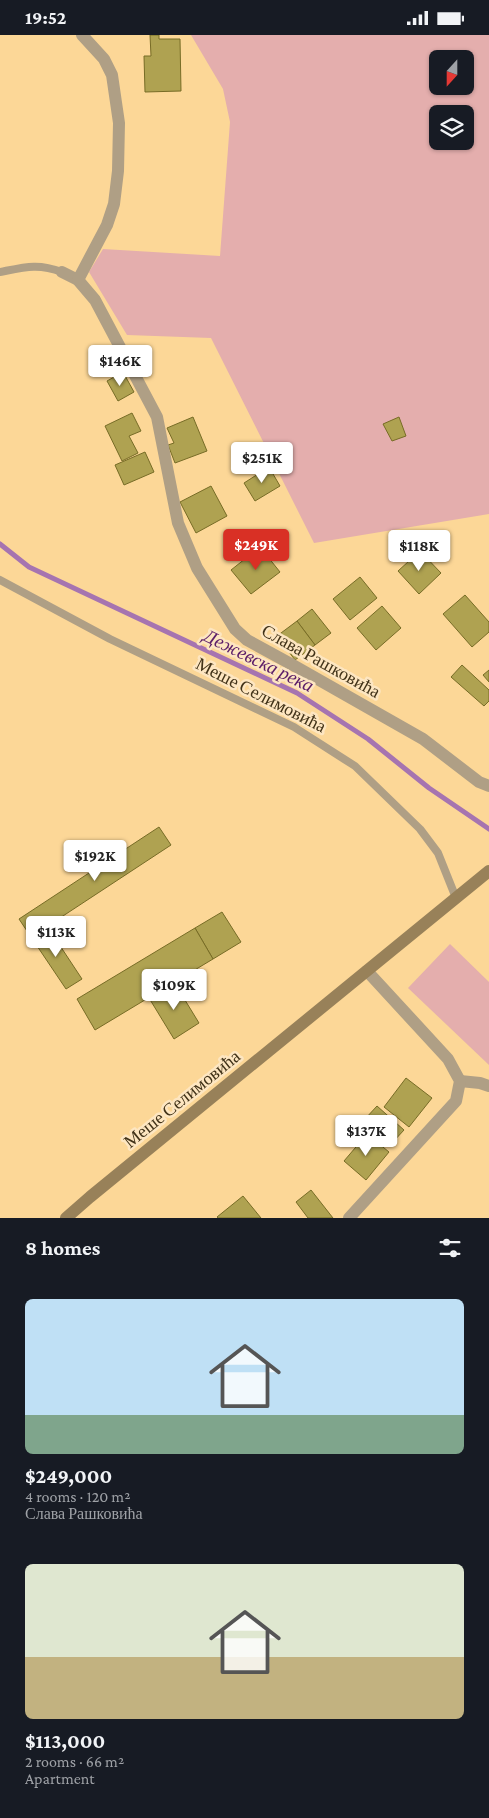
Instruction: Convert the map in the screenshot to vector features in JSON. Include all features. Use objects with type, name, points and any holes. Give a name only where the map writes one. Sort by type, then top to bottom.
[{"type":"main road","name":"Меше Селимовића","points":[[66,1218],[489,871]]},
{"type":"street","points":[[78,280],[107,225],[114,204],[118,171],[119,123],[112,75],[104,59],[82,35]]},
{"type":"street","name":"Слава Рашковића","points":[[62,272],[78,280],[95,300],[157,417],[178,523],[197,568],[236,629],[247,641],[423,739],[479,783],[489,787]]},
{"type":"street","points":[[349,1218],[456,1101],[460,1081],[448,1059],[367,971]]},
{"type":"street","points":[[460,1081],[489,1086]]},
{"type":"lane","points":[[0,271],[35,265],[49,267],[62,272]]},
{"type":"lane","name":"Меше Селимовића","points":[[0,580],[110,639],[294,727],[355,766],[420,829],[438,853],[456,898]]},
{"type":"shaded area","points":[[191,35],[489,35],[489,514],[314,543],[211,338],[127,335],[89,272],[103,249],[220,256],[230,122],[223,89]]},
{"type":"shaded area","points":[[450,944],[489,982],[489,1065],[408,988]]},
{"type":"building","points":[[150,35],[159,35],[159,39],[180,39],[181,91],[145,92],[144,56],[151,56]]},
{"type":"building","points":[[123,372],[134,392],[118,401],[107,381]]},
{"type":"building","points":[[132,413],[141,431],[129,436],[138,453],[122,461],[105,426]]},
{"type":"building","points":[[193,417],[207,451],[175,463],[168,445],[174,443],[167,428]]},
{"type":"building","points":[[399,417],[406,436],[392,441],[383,424]]},
{"type":"building","points":[[145,452],[154,472],[124,485],[115,465]]},
{"type":"building","points":[[269,467],[280,486],[255,501],[244,483]]},
{"type":"building","points":[[211,486],[227,516],[196,533],[180,502]]},
{"type":"building","points":[[260,547],[280,572],[251,594],[231,570]]},
{"type":"building","points":[[420,551],[441,573],[419,594],[398,571]]},
{"type":"building","points":[[360,577],[377,598],[350,620],[333,599]]},
{"type":"building","points":[[465,595],[489,622],[489,632],[472,647],[443,614]]},
{"type":"building","points":[[382,606],[401,628],[376,650],[357,628]]},
{"type":"building","points":[[312,609],[331,633],[315,645],[297,621]]},
{"type":"building","points":[[297,621],[315,645],[295,660],[277,636]]},
{"type":"building","points":[[462,665],[489,690],[489,701],[484,706],[451,677]]},
{"type":"building","points":[[489,670],[489,682],[483,675]]},
{"type":"building","points":[[159,827],[171,845],[31,937],[19,919]]},
{"type":"building","points":[[222,912],[241,942],[213,959],[195,928]]},
{"type":"building","points":[[47,926],[82,979],[66,989],[31,937]]},
{"type":"building","points":[[195,928],[213,959],[95,1030],[77,999]]},
{"type":"building","points":[[174,982],[199,1023],[174,1039],[149,998]]},
{"type":"building","points":[[406,1078],[432,1098],[409,1127],[384,1107]]},
{"type":"building","points":[[377,1106],[404,1130],[392,1143],[365,1119]]},
{"type":"building","points":[[367,1134],[389,1152],[366,1180],[344,1161]]},
{"type":"building","points":[[311,1190],[333,1218],[308,1218],[296,1202]]},
{"type":"building","points":[[243,1196],[261,1218],[217,1217]]},
{"type":"waterway","name":"Дежевска река","points":[[0,544],[29,567],[297,693],[368,739],[429,788],[489,829]]}]
